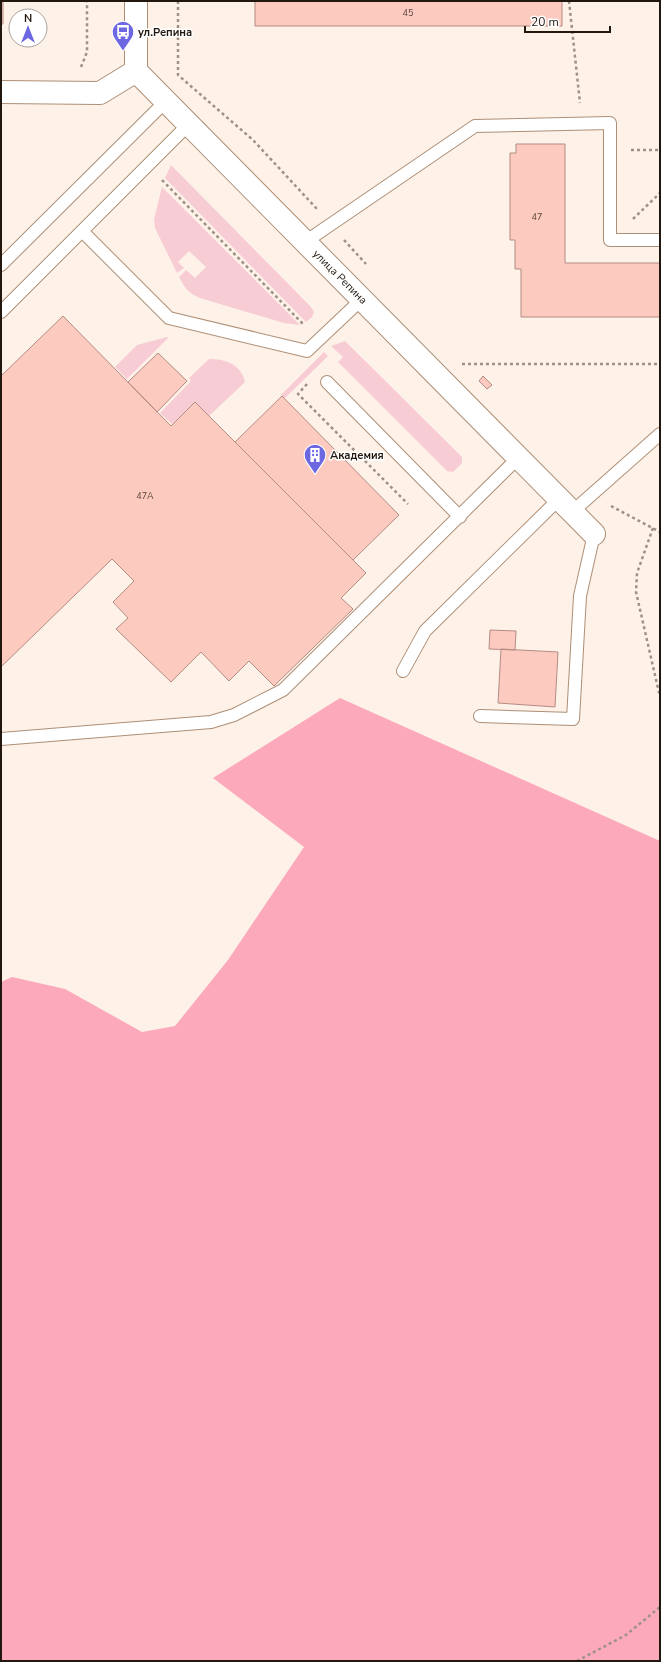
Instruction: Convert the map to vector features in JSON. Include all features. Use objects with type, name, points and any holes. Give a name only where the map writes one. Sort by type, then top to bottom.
[{"type":"street","points":[[1,92],[100,93],[136,70],[136,1]]},
{"type":"street","name":"улица Репина","points":[[136,70],[594,534]]},
{"type":"lane","points":[[2,263],[166,101]]},
{"type":"lane","points":[[305,242],[475,126],[610,123],[610,240],[660,240]]},
{"type":"lane","points":[[1,312],[189,124]]},
{"type":"lane","points":[[82,231],[169,318],[307,351],[362,299]]},
{"type":"lane","points":[[327,382],[460,517]]},
{"type":"lane","points":[[403,671],[425,631],[566,505],[590,495],[660,434]]},
{"type":"lane","points":[[1,739],[211,722],[234,715],[283,690],[519,458]]},
{"type":"lane","points":[[480,716],[572,719],[580,596],[594,534]]},
{"type":"path","points":[[77,71],[83,63],[87,52],[87,1]]},
{"type":"path","points":[[178,1],[178,75],[253,140],[367,265]]},
{"type":"path","points":[[570,1],[582,124]]},
{"type":"path","points":[[610,150],[660,150]]},
{"type":"path","points":[[610,240],[660,193]]},
{"type":"path","points":[[426,364],[660,364]]},
{"type":"path","points":[[590,495],[660,532]]},
{"type":"path","points":[[653,528],[637,573],[636,592],[660,697]]},
{"type":"path","points":[[577,1661],[626,1635],[660,1607]]},
{"type":"shaded area","points":[[171,165],[311,307],[314,312],[312,317],[306,322],[165,178]]},
{"type":"shaded area","points":[[162,187],[300,325],[284,323],[200,298],[187,290],[179,277],[186,270],[195,278],[206,267],[189,251],[178,262],[184,268],[177,273],[155,228],[154,219]]},
{"type":"shaded area","points":[[168,338],[127,379],[115,367],[137,345]]},
{"type":"shaded area","points":[[345,341],[462,457],[462,463],[453,472],[447,471],[338,362],[343,357],[331,346]]},
{"type":"shaded area","points":[[324,352],[328,356],[285,398],[281,395]]},
{"type":"shaded area","points":[[209,359],[221,360],[232,364],[240,371],[245,382],[209,416],[195,402],[172,424],[160,413],[191,381],[189,378]]},
{"type":"shaded area","points":[[340,698],[660,841],[660,1661],[1,1661],[1,982],[12,977],[65,989],[142,1032],[175,1026],[228,960],[304,847],[213,778]]},
{"type":"building","points":[[1,1],[3,1],[3,24],[1,24]]},
{"type":"building","points":[[255,1],[562,1],[562,26],[255,26]]},
{"type":"building","points":[[516,144],[565,144],[565,263],[660,263],[660,317],[521,317],[521,269],[515,269],[515,240],[510,240],[510,153],[516,153]]},
{"type":"building","points":[[63,316],[171,426],[195,402],[366,573],[341,598],[353,609],[274,686],[249,661],[229,681],[201,652],[171,682],[116,629],[128,618],[113,602],[134,581],[112,559],[1,667],[1,376]]},
{"type":"building","points":[[158,353],[187,381],[157,412],[128,382]]},
{"type":"building","points":[[483,376],[492,385],[487,389],[479,381]]},
{"type":"building","name":"Академия","points":[[282,396],[399,515],[353,560],[235,442]]},
{"type":"building","points":[[490,630],[516,631],[515,650],[489,649]]},
{"type":"building","points":[[501,649],[558,652],[555,707],[498,703]]},
{"type":"place","name":"ул.Репина","points":[[123,52]]},
{"type":"place","name":"Академия","points":[[315,474]]}]
